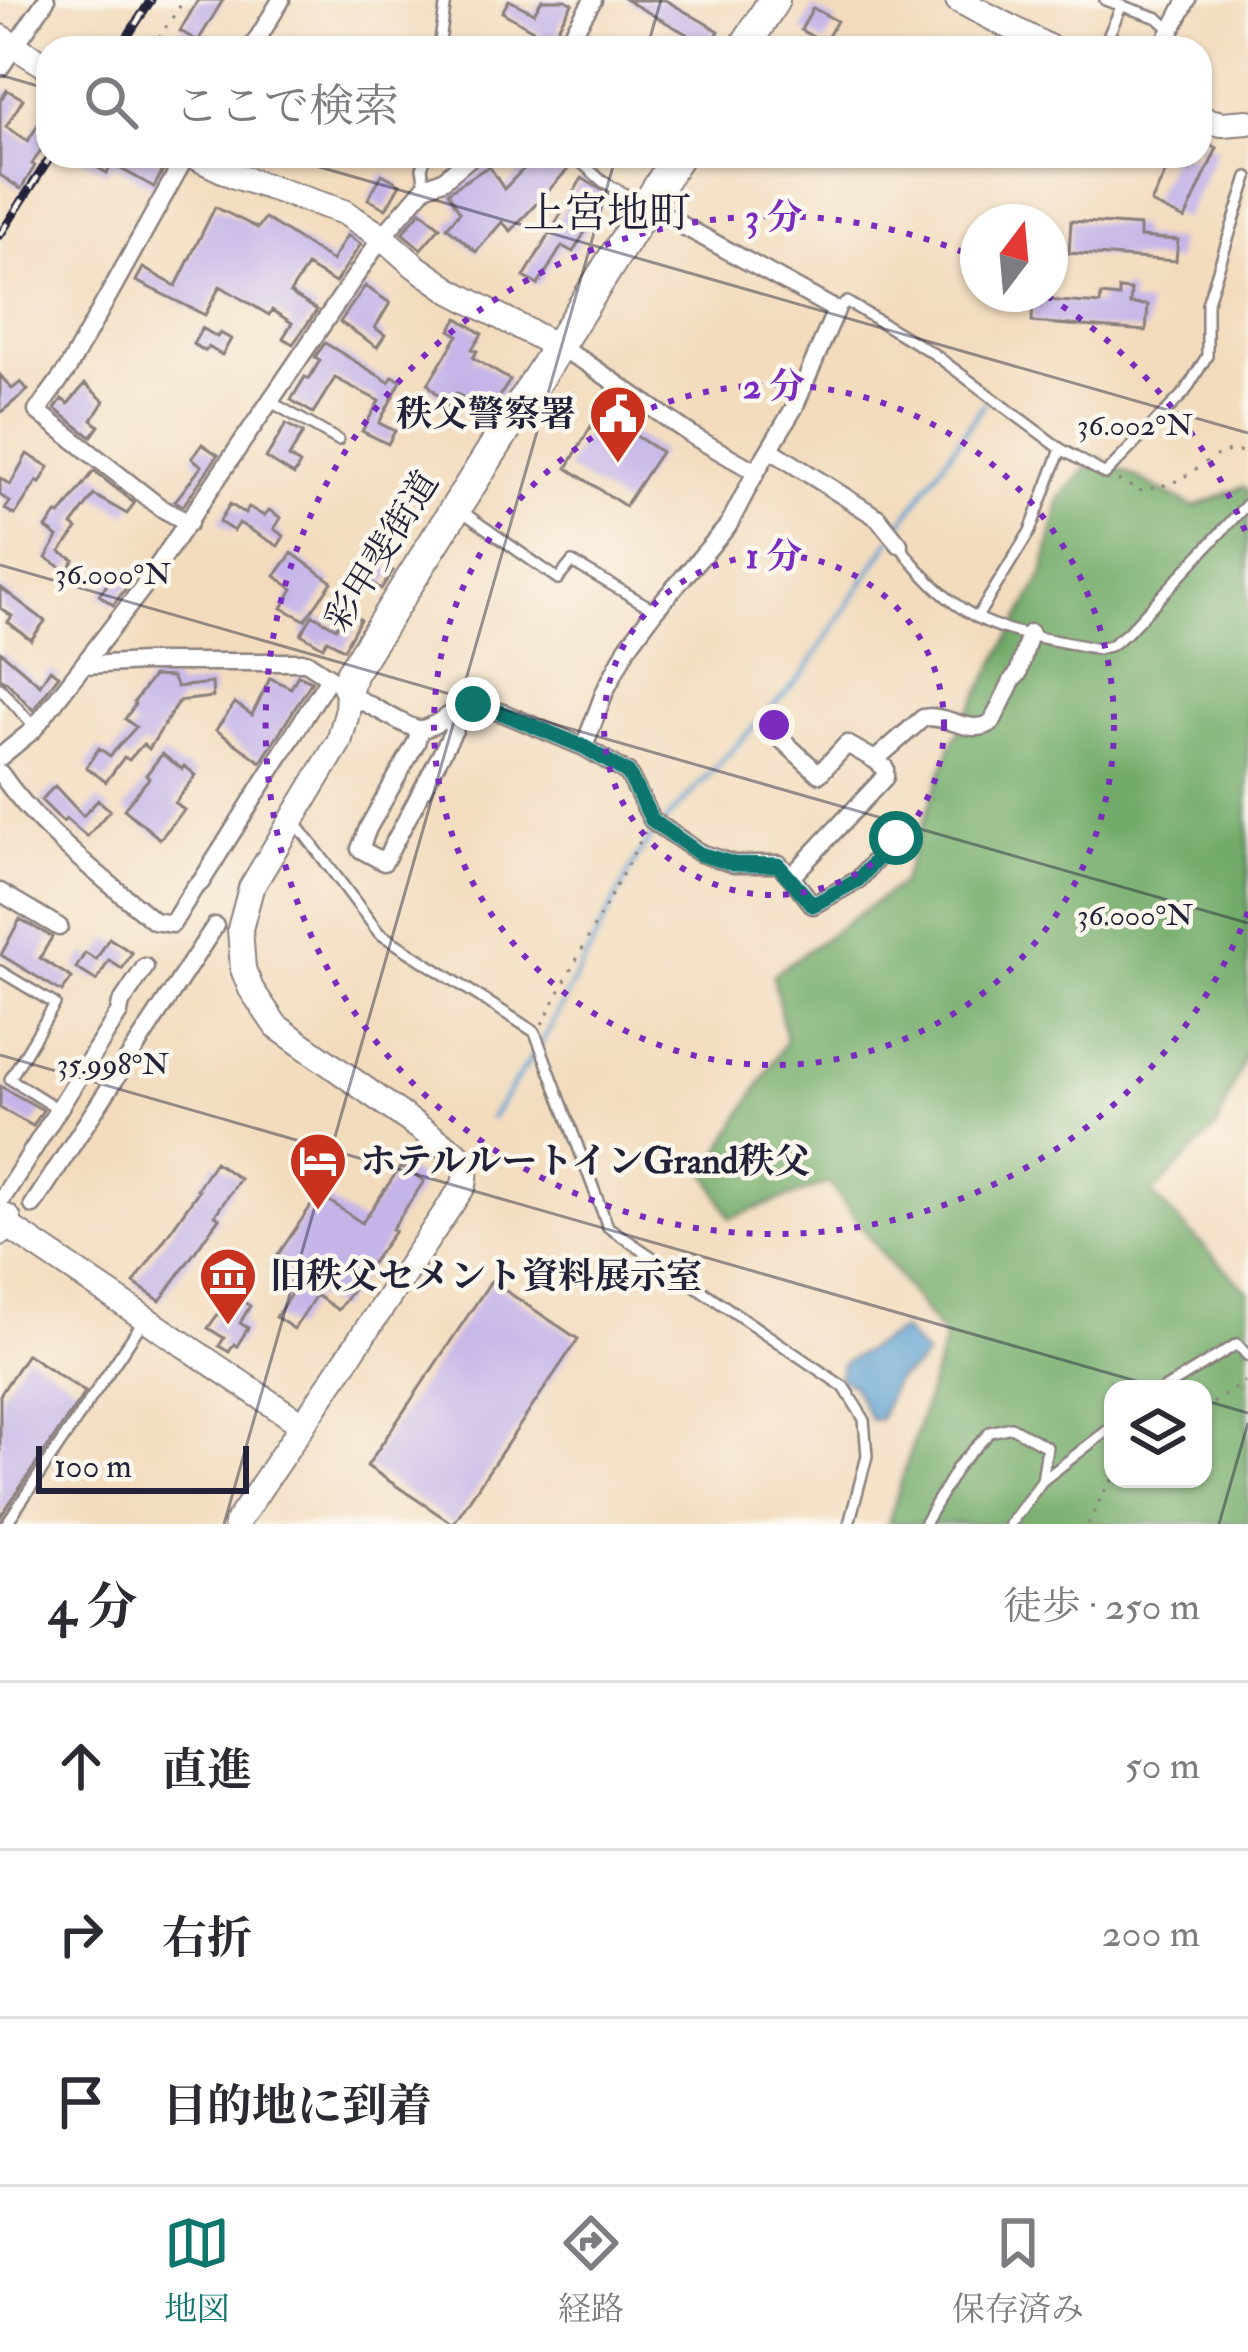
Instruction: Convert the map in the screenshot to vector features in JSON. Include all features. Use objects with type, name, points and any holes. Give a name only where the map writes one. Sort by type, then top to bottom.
[{"type":"highway","points":[[752,36],[774,0]]},
{"type":"highway","name":"彩甲斐街道","points":[[342,686],[671,168]]},
{"type":"street","points":[[36,62],[5,50],[46,0]]},
{"type":"street","points":[[258,36],[281,0]]},
{"type":"street","points":[[571,36],[593,0]]},
{"type":"street","points":[[1168,36],[1187,0]]},
{"type":"street","points":[[964,1],[1028,36]]},
{"type":"street","points":[[1212,121],[1248,122]]},
{"type":"street","points":[[182,168],[67,370],[37,411],[161,508],[189,523]]},
{"type":"street","points":[[217,168],[344,212],[451,291],[585,362],[755,472]]},
{"type":"street","points":[[0,758],[35,728],[189,523],[382,237],[425,188],[458,168]]},
{"type":"street","points":[[584,747],[627,648],[728,526],[794,407],[836,310],[647,206]]},
{"type":"street","points":[[771,450],[878,518],[894,536]]},
{"type":"street","points":[[875,760],[927,716],[987,727],[1018,674],[1030,633]]},
{"type":"street","points":[[84,664],[306,662],[409,727],[420,729],[473,704],[502,713],[584,747],[628,773],[652,820],[700,854],[734,864],[778,865],[813,905],[858,880],[896,838]]},
{"type":"street","points":[[0,773],[55,836],[154,921],[172,923],[342,686]]},
{"type":"street","points":[[236,1524],[466,1176],[458,1155],[276,1027],[243,969],[243,908],[261,868],[339,742],[344,728],[342,686]]},
{"type":"street","points":[[420,729],[360,849],[384,862],[455,728],[444,718]]},
{"type":"street","points":[[779,737],[820,774],[847,744],[885,768],[885,777],[791,877]]},
{"type":"street","points":[[0,892],[59,928]]},
{"type":"street","points":[[7,1216],[215,926]]},
{"type":"street","points":[[7,1216],[58,1109],[146,967]]},
{"type":"street","points":[[7,1216],[145,1318],[304,1425]]},
{"type":"lane","points":[[441,36],[446,0]]},
{"type":"lane","points":[[1105,0],[1158,18],[1171,29]]},
{"type":"lane","points":[[1108,36],[1121,8]]},
{"type":"lane","points":[[422,168],[425,188]]},
{"type":"lane","points":[[587,168],[647,206]]},
{"type":"lane","points":[[836,310],[847,302],[934,354],[1061,449],[1105,474],[1185,392],[1207,356],[1207,304],[1248,177]]},
{"type":"lane","points":[[271,402],[338,440]]},
{"type":"lane","points":[[977,617],[1030,531],[1061,449]]},
{"type":"lane","points":[[894,536],[921,571],[977,617],[1098,649],[1127,633],[1248,503]]},
{"type":"lane","points":[[456,507],[558,579],[572,562],[655,610]]},
{"type":"lane","points":[[0,688],[35,728]]},
{"type":"lane","points":[[292,817],[379,932],[535,1031],[608,1227],[844,1387],[864,1418],[867,1456],[849,1524]]},
{"type":"lane","points":[[0,971],[55,1004],[10,1078],[58,1109]]},
{"type":"lane","points":[[6,1524],[145,1318]]},
{"type":"lane","points":[[1179,1380],[1237,1344],[1248,1356]]},
{"type":"lane","points":[[924,1524],[958,1466],[990,1432],[1011,1426],[1047,1447],[1042,1480]]},
{"type":"lane","points":[[1010,1524],[1042,1480],[1104,1433]]},
{"type":"path","points":[[160,36],[184,0]]},
{"type":"path","points":[[1105,474],[1139,491],[1176,481],[1224,451],[1248,454]]},
{"type":"path","points":[[535,1031],[546,1019],[652,820]]},
{"type":"path","points":[[1212,1404],[1248,1378]]},
{"type":"path","points":[[1088,1524],[1107,1488]]},
{"type":"green space","points":[[1097,457],[1194,507],[1243,487],[1248,491],[1248,1049],[1217,1127],[1152,1194],[1248,1291],[1248,1524],[888,1524],[945,1339],[829,1183],[730,1218],[707,1173],[786,1040],[773,975],[901,884],[952,743],[1043,575],[1060,498]]},
{"type":"water","points":[[902,1330],[926,1356],[894,1382],[880,1419],[871,1420],[852,1384],[838,1378],[843,1363]]},
{"type":"building","points":[[198,0],[223,0],[201,36],[180,31]]},
{"type":"building","points":[[509,0],[534,13],[542,0],[572,4],[557,36],[543,36],[502,12]]},
{"type":"building","points":[[626,0],[665,0],[719,31],[716,36],[690,36]]},
{"type":"building","points":[[813,8],[837,21],[828,36],[801,30]]},
{"type":"building","points":[[7,90],[23,99],[6,127],[28,141],[36,128],[35,166],[21,189],[0,175],[0,101]]},
{"type":"building","points":[[119,168],[164,168],[154,187]]},
{"type":"building","points":[[486,168],[504,189],[524,168],[569,168],[511,231],[502,222],[476,252],[447,227],[460,212],[448,192]]},
{"type":"building","points":[[1167,168],[1208,168],[1185,219],[1151,203]]},
{"type":"building","points":[[382,174],[400,184],[386,209],[368,199]]},
{"type":"building","points":[[582,178],[608,194],[573,252],[562,246],[538,285],[524,277]]},
{"type":"building","points":[[215,207],[258,228],[265,218],[332,261],[347,235],[361,244],[335,283],[307,266],[290,293],[317,310],[293,344],[283,338],[292,323],[220,286],[205,315],[136,281],[143,268],[176,286]]},
{"type":"building","points":[[421,211],[440,227],[421,249],[402,233]]},
{"type":"building","points":[[1071,221],[1140,226],[1140,237],[1178,240],[1176,261],[1069,253]]},
{"type":"building","points":[[365,286],[390,303],[375,328],[385,335],[377,347],[340,322]]},
{"type":"building","points":[[1119,289],[1131,290],[1130,304],[1148,305],[1146,331],[1032,322],[1032,312],[1068,312],[1068,302],[1100,304],[1101,295],[1119,297]]},
{"type":"building","points":[[458,318],[482,334],[472,349],[477,351],[473,358],[510,380],[489,413],[456,393],[448,406],[428,384],[458,335],[450,330]]},
{"type":"building","points":[[202,328],[231,339],[222,355],[193,344]]},
{"type":"building","points":[[325,343],[389,382],[393,376],[401,381],[379,423],[395,431],[388,444],[362,431],[379,401],[335,378],[313,413],[291,400],[305,377],[309,379]]},
{"type":"building","points":[[0,375],[12,389],[21,382],[28,390],[0,413]]},
{"type":"building","points":[[85,384],[104,401],[92,420],[99,426],[91,437],[55,409],[62,399],[68,404]]},
{"type":"building","points":[[599,412],[661,452],[625,506],[567,468]]},
{"type":"building","points":[[286,424],[303,433],[289,457],[300,464],[294,475],[266,458]]},
{"type":"building","points":[[202,444],[218,455],[183,506],[175,501],[202,466],[192,458]]},
{"type":"building","points":[[27,454],[49,467],[15,515],[5,509],[10,502],[0,495],[0,478],[10,485]]},
{"type":"building","points":[[94,471],[134,503],[127,514],[94,495],[60,552],[74,560],[68,571],[46,558],[58,537],[46,528]]},
{"type":"building","points":[[230,504],[245,514],[249,507],[264,516],[269,510],[281,518],[274,529],[284,536],[278,546],[239,523],[234,531],[219,522]]},
{"type":"building","points":[[292,553],[332,582],[305,620],[282,608],[293,589],[275,576]]},
{"type":"building","points":[[375,559],[393,571],[381,589],[362,576]]},
{"type":"building","points":[[117,572],[131,582],[113,605],[99,595]]},
{"type":"building","points":[[0,587],[45,621],[31,640],[8,622],[12,616],[0,608]]},
{"type":"building","points":[[345,611],[360,619],[344,649],[327,640],[323,647],[301,634],[313,615],[336,628]]},
{"type":"building","points":[[0,651],[40,685],[50,669],[59,675],[33,710],[0,679]]},
{"type":"building","points":[[298,675],[312,681],[261,762],[216,730],[235,703],[252,715],[270,678],[291,688]]},
{"type":"building","points":[[153,676],[172,677],[177,687],[212,683],[213,697],[179,701],[149,749],[143,744],[129,760],[124,757],[106,782],[86,767],[99,748],[110,756],[136,727],[125,719]]},
{"type":"building","points":[[162,754],[196,775],[175,803],[184,810],[160,839],[124,809]]},
{"type":"building","points":[[55,786],[83,816],[98,800],[110,810],[87,837],[41,800]]},
{"type":"building","points":[[20,919],[52,937],[40,958],[72,978],[62,992],[1,955]]},
{"type":"building","points":[[109,938],[132,953],[122,969],[109,960],[97,981],[76,968],[85,953],[96,960]]},
{"type":"building","points":[[0,1086],[43,1110],[33,1126],[0,1108]]},
{"type":"building","points":[[215,1162],[240,1179],[215,1215],[219,1218],[160,1301],[134,1283]]},
{"type":"building","points":[[401,1166],[424,1181],[395,1231],[338,1310],[316,1295],[294,1329],[276,1317],[298,1283],[271,1265],[319,1194],[362,1223]]},
{"type":"building","points":[[491,1281],[578,1339],[453,1524],[367,1466]]},
{"type":"building","points":[[232,1294],[250,1306],[240,1323],[248,1328],[229,1352],[219,1346],[224,1338],[208,1328]]},
{"type":"building","points":[[27,1354],[85,1392],[0,1517],[0,1395]]},
{"type":"waterway","points":[[897,530],[985,402]]},
{"type":"waterway","points":[[491,1118],[548,1032],[638,855],[804,673],[891,539]]},
{"type":"railway","points":[[128,36],[151,0]]},
{"type":"railway","points":[[0,235],[43,168]]},
{"type":"place","name":"秩父警察署","points":[[618,465]]},
{"type":"place","name":"ホテルルートインGrand秩父","points":[[318,1212]]},
{"type":"place","name":"旧秩父セメント資料展示室","points":[[228,1327]]},
{"type":"district","name":"上宮地町","points":[[607,214]]},
{"type":"route","points":[[473,704],[584,747],[628,773],[652,820],[717,861],[778,865],[813,905],[858,880],[896,838]]}]
